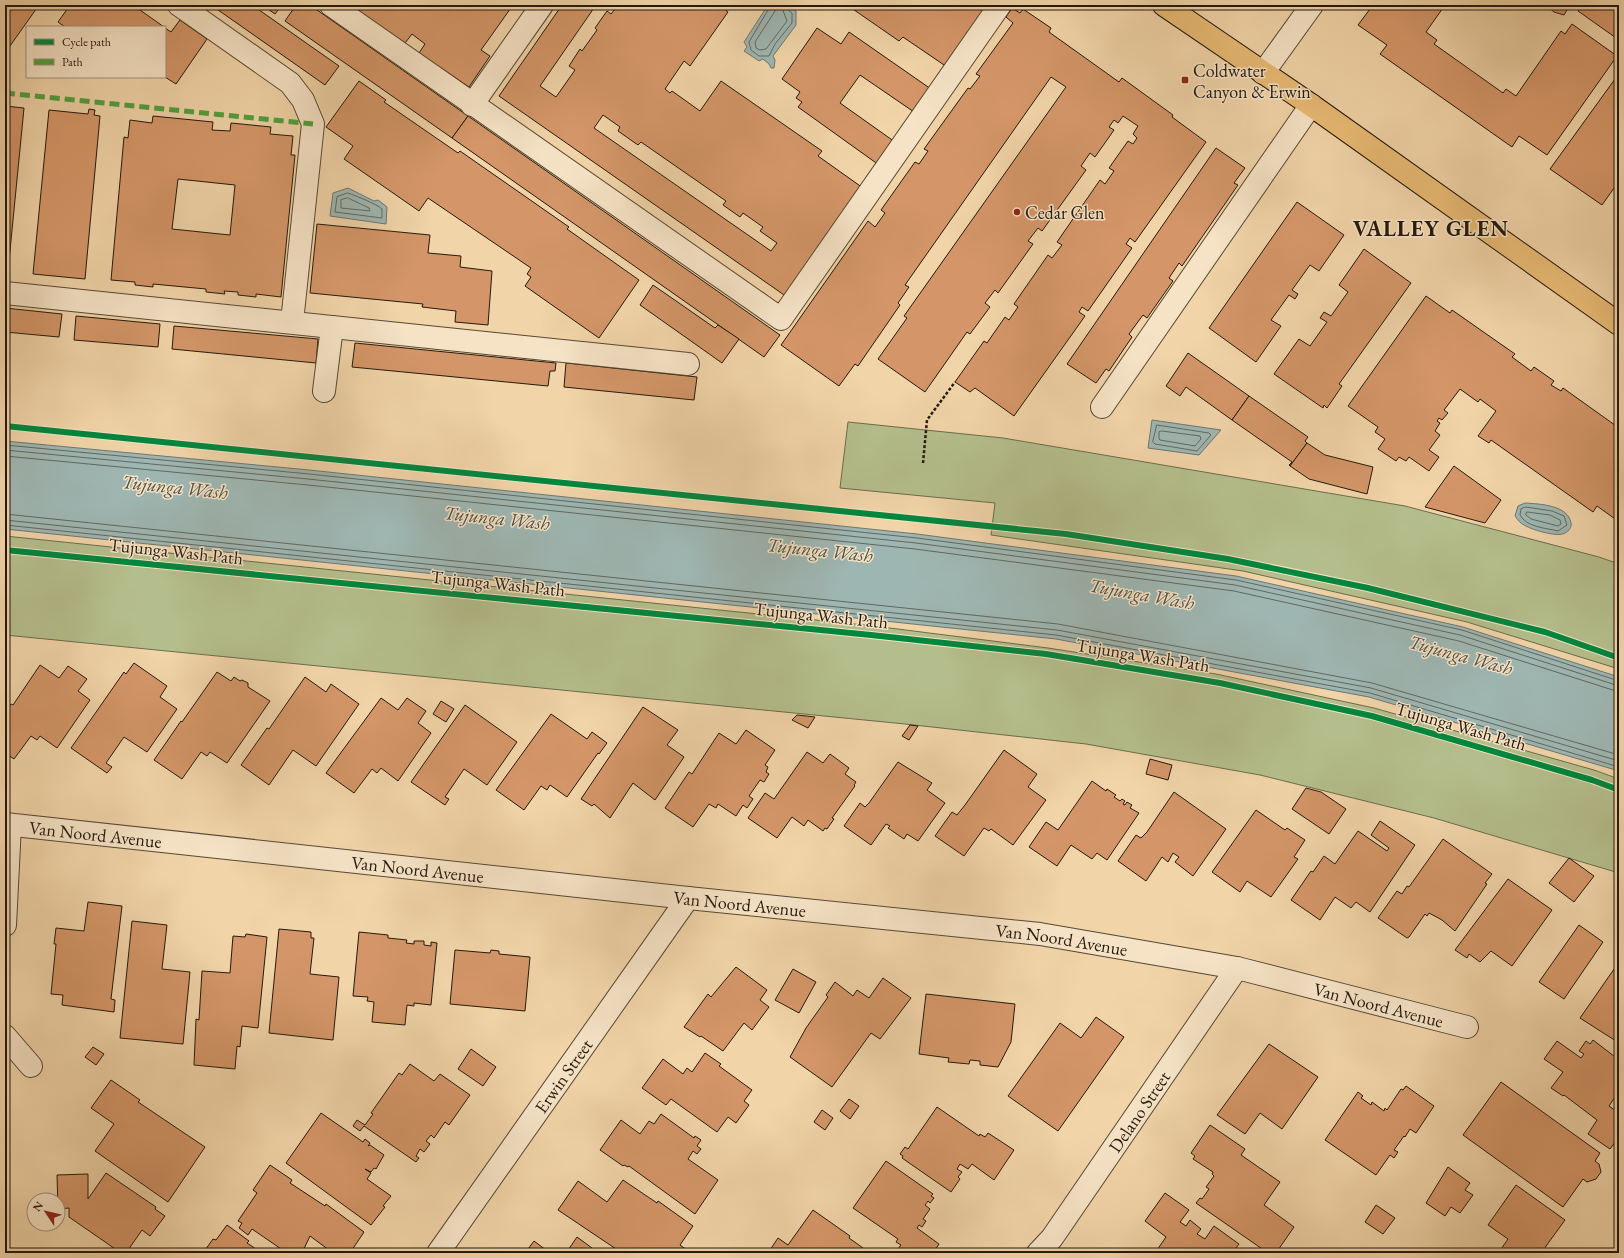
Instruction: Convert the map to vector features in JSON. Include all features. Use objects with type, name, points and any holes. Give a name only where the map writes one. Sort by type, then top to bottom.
[{"type":"main road","points":[[1164,5],[1311,105],[1619,324]]},
{"type":"street","points":[[179,5],[290,83],[303,100],[313,124],[292,322]]},
{"type":"street","points":[[331,5],[472,105],[781,319],[1000,5]]},
{"type":"street","points":[[472,105],[542,5]]},
{"type":"street","points":[[1263,73],[1312,5]]},
{"type":"street","points":[[1102,407],[1311,105]]},
{"type":"street","points":[[5,293],[688,364]]},
{"type":"street","points":[[324,391],[332,327]]},
{"type":"street","points":[[5,925],[7,824]]},
{"type":"street","name":"Van Noord Avenue","points":[[7,824],[688,898],[1040,934],[1237,968],[1467,1027]]},
{"type":"street","name":"Erwin Street","points":[[438,1253],[688,898]]},
{"type":"street","name":"Delano Street","points":[[1038,1253],[1052,1238],[1237,968]]},
{"type":"street","points":[[5,1036],[31,1066]]},
{"type":"path","points":[[923,463],[927,420],[955,382]]},
{"type":"green space","points":[[848,422],[1003,438],[1405,506],[1599,557],[1619,564],[1619,669],[1467,622],[1243,571],[991,535],[995,503],[840,488]]},
{"type":"green space","points":[[5,536],[874,626],[1048,648],[1216,674],[1374,708],[1594,770],[1619,779],[1619,873],[1434,818],[1260,775],[1086,744],[905,724],[5,635]]},
{"type":"water","points":[[768,5],[788,5],[796,11],[796,25],[773,56],[775,60],[774,68],[771,68],[763,59],[759,61],[744,51],[747,47],[744,42]]},
{"type":"water","points":[[348,188],[374,201],[378,200],[387,207],[386,224],[330,216],[333,193]]},
{"type":"water","points":[[1152,420],[1221,430],[1199,455],[1148,448]]},
{"type":"water","name":"Tujunga Wash","points":[[5,441],[309,470],[917,534],[1236,576],[1463,627],[1619,677],[1619,771],[1369,697],[1056,639],[5,529]]},
{"type":"water","points":[[1525,503],[1545,505],[1565,512],[1569,517],[1571,524],[1570,529],[1561,534],[1550,534],[1525,525],[1515,516],[1518,506]]},
{"type":"building","points":[[5,5],[39,5],[5,53]]},
{"type":"building","points":[[70,5],[133,5],[163,26],[64,26],[58,22]]},
{"type":"building","points":[[211,5],[252,5],[339,66],[325,85]]},
{"type":"building","points":[[262,5],[282,5],[275,14]]},
{"type":"building","points":[[296,5],[310,5],[468,116],[452,138],[285,21]]},
{"type":"building","points":[[350,5],[513,5],[481,50],[490,56],[469,87],[419,53],[425,44],[412,34],[405,43]]},
{"type":"building","points":[[562,5],[596,5],[540,86],[556,97],[575,70],[569,66],[580,49],[582,51],[597,30],[595,28],[607,11],[611,14],[618,5],[723,5],[722,7],[728,12],[690,66],[684,61],[665,89],[670,93],[672,91],[700,111],[721,81],[822,151],[818,156],[863,188],[787,297],[499,96]],"holes":[[[603,115],[620,127],[618,131],[638,145],[641,142],[726,201],[723,205],[740,217],[743,213],[763,227],[760,231],[777,243],[771,251],[594,128]]]},
{"type":"building","points":[[847,5],[990,5],[947,67],[903,37],[899,41]]},
{"type":"building","points":[[1373,5],[1445,5],[1426,32],[1437,40],[1434,44],[1503,93],[1506,89],[1516,96],[1561,31],[1565,34],[1572,24],[1617,56],[1547,155],[1519,136],[1512,147],[1380,54],[1387,45],[1358,25]]},
{"type":"building","points":[[1546,5],[1570,5],[1564,15],[1554,12]]},
{"type":"building","points":[[1582,5],[1619,5],[1619,40],[1578,11]]},
{"type":"building","name":"Cedar Glen","points":[[1012,8],[1020,13],[1023,9],[1051,28],[1049,32],[1119,82],[1122,78],[1173,115],[1172,117],[1206,142],[1135,242],[1130,238],[1126,244],[1132,248],[1088,311],[1082,307],[1079,312],[1085,316],[1014,416],[975,388],[970,392],[955,382],[984,341],[987,343],[1005,317],[1009,320],[1018,307],[1014,304],[1048,255],[1052,258],[1062,245],[1057,242],[1100,180],[1105,184],[1114,171],[1109,168],[1128,141],[1133,144],[1137,138],[1133,134],[1138,126],[1123,116],[1118,123],[1114,120],[1109,127],[1114,130],[1095,157],[1090,153],[1081,166],[1086,170],[1042,231],[1038,228],[1028,241],[1033,244],[998,293],[995,290],[985,303],[990,307],[970,334],[967,332],[925,392],[878,359],[907,318],[904,316],[1066,87],[1051,77],[905,285],[909,287],[898,303],[900,305],[858,366],[855,364],[839,386],[781,345],[868,221],[875,227],[885,213],[881,210],[915,162],[919,164],[928,151],[924,149],[968,88],[970,89],[980,76],[976,74],[1013,23],[1006,17]]},
{"type":"building","points":[[180,20],[207,39],[176,84],[166,78],[166,29],[171,32]]},
{"type":"building","points":[[817,28],[841,44],[849,32],[931,89],[914,112],[860,75],[840,103],[895,142],[879,165],[798,107],[802,102],[796,98],[800,92],[782,79]]},
{"type":"building","points":[[1615,79],[1619,82],[1619,160],[1616,164],[1619,166],[1619,181],[1602,205],[1550,169]]},
{"type":"building","points":[[359,81],[386,100],[384,102],[458,153],[460,151],[569,227],[567,229],[639,280],[599,338],[525,286],[531,277],[527,274],[531,268],[428,198],[419,211],[344,159],[353,146],[326,127]]},
{"type":"building","points":[[5,106],[24,108],[8,271],[5,271]]},
{"type":"building","points":[[89,109],[95,110],[94,115],[100,116],[85,279],[33,274],[49,110],[88,114]]},
{"type":"building","points":[[153,116],[213,122],[212,130],[230,131],[231,123],[271,127],[270,134],[293,136],[291,155],[295,155],[281,297],[256,294],[256,297],[238,295],[238,292],[224,291],[225,294],[206,292],[206,289],[153,284],[153,287],[135,285],[135,282],[111,280],[124,137],[128,138],[130,120],[152,123]],"holes":[[[178,179],[235,185],[230,235],[172,229]]]},
{"type":"building","points":[[468,116],[780,335],[764,357],[452,138]]},
{"type":"building","points":[[1216,148],[1245,168],[1234,183],[1238,185],[1182,266],[1179,263],[1169,278],[1173,281],[1147,318],[1143,315],[1129,334],[1132,337],[1109,371],[1106,369],[1096,383],[1067,364]]},
{"type":"building","points":[[1297,202],[1344,235],[1319,271],[1310,265],[1292,290],[1298,294],[1295,299],[1289,295],[1271,320],[1281,326],[1256,362],[1209,328]]},
{"type":"building","points":[[317,224],[430,235],[428,253],[461,256],[460,267],[492,271],[488,325],[455,322],[456,311],[422,307],[423,304],[310,293]]},
{"type":"building","points":[[1364,249],[1411,283],[1339,384],[1342,386],[1327,408],[1324,405],[1323,408],[1274,374],[1299,339],[1310,346],[1327,322],[1320,318],[1324,312],[1331,316],[1348,292],[1339,285]]},
{"type":"building","points":[[653,285],[715,328],[718,325],[739,339],[722,363],[640,305]]},
{"type":"building","points":[[1426,296],[1450,313],[1452,310],[1515,354],[1512,357],[1531,371],[1534,367],[1554,381],[1551,385],[1561,391],[1563,388],[1619,428],[1618,521],[1597,506],[1593,512],[1491,440],[1489,443],[1478,436],[1496,411],[1480,399],[1478,402],[1460,389],[1444,410],[1448,413],[1442,420],[1439,418],[1437,421],[1440,423],[1435,431],[1440,435],[1429,450],[1439,457],[1429,471],[1409,457],[1406,461],[1399,457],[1396,461],[1378,449],[1385,439],[1375,432],[1378,427],[1348,406]]},
{"type":"building","points":[[5,308],[62,314],[59,337],[5,332]]},
{"type":"building","points":[[76,316],[160,324],[158,347],[74,340]]},
{"type":"building","points":[[174,326],[318,339],[316,363],[172,349]]},
{"type":"building","points":[[355,343],[556,363],[555,371],[550,371],[548,386],[352,367]]},
{"type":"building","points":[[1188,353],[1249,396],[1232,420],[1186,387],[1180,396],[1166,386]]},
{"type":"building","points":[[566,363],[697,377],[694,400],[564,387]]},
{"type":"building","points":[[1249,396],[1308,437],[1305,441],[1307,443],[1290,466],[1289,465],[1292,462],[1232,420]]},
{"type":"building","points":[[1307,443],[1325,455],[1373,467],[1367,494],[1309,479],[1290,466]]},
{"type":"building","points":[[1454,466],[1501,500],[1485,523],[1425,507]]},
{"type":"building","points":[[134,663],[167,686],[160,697],[177,709],[147,752],[124,737],[106,763],[112,767],[107,773],[71,748],[124,672],[126,674]]},
{"type":"building","points":[[40,665],[59,678],[68,666],[87,679],[78,691],[90,700],[57,748],[40,736],[37,740],[31,736],[14,759],[5,753],[5,712],[11,704],[13,705]]},
{"type":"building","points":[[217,672],[231,681],[234,677],[240,681],[242,680],[248,683],[248,687],[270,701],[227,763],[210,752],[207,756],[201,752],[182,779],[154,760]]},
{"type":"building","points":[[305,677],[326,692],[331,684],[359,704],[316,766],[293,750],[269,785],[241,765],[267,728],[269,729]]},
{"type":"building","points":[[381,698],[398,710],[407,698],[426,711],[418,723],[431,733],[398,781],[381,768],[377,773],[372,769],[354,793],[326,773]]},
{"type":"building","points":[[441,701],[454,709],[446,722],[433,714]]},
{"type":"building","points":[[465,705],[517,742],[487,785],[464,769],[445,797],[449,799],[445,805],[411,782]]},
{"type":"building","points":[[643,707],[678,730],[667,745],[684,757],[655,800],[633,783],[610,818],[594,804],[592,806],[581,799]]},
{"type":"building","points":[[551,714],[587,739],[592,732],[607,743],[599,754],[598,753],[567,797],[550,785],[547,790],[541,786],[524,810],[496,790]]},
{"type":"building","points":[[797,715],[815,717],[808,728],[792,720]]},
{"type":"building","points":[[910,725],[918,726],[909,740],[902,736]]},
{"type":"building","points":[[746,730],[775,750],[765,765],[768,767],[766,772],[769,774],[764,782],[760,780],[749,796],[753,799],[747,808],[743,805],[736,816],[718,804],[716,808],[709,804],[693,827],[665,808],[689,772],[692,774],[719,733],[736,744]]},
{"type":"building","points":[[1004,750],[1037,774],[1028,787],[1046,800],[1013,845],[991,829],[989,831],[984,828],[964,856],[935,836],[952,812],[957,815]]},
{"type":"building","points":[[807,752],[823,763],[830,754],[849,768],[845,774],[856,782],[854,785],[855,786],[832,818],[834,819],[827,829],[825,828],[823,831],[808,820],[804,826],[792,817],[777,838],[748,818],[765,793],[774,799]]},
{"type":"building","points":[[1150,759],[1172,765],[1168,780],[1146,774]]},
{"type":"building","points":[[898,762],[932,783],[927,790],[945,803],[918,841],[907,834],[904,839],[888,828],[890,826],[886,824],[871,845],[844,826],[860,803],[865,807],[869,803]]},
{"type":"building","points":[[1092,781],[1106,791],[1107,789],[1116,795],[1114,797],[1120,801],[1122,799],[1125,801],[1123,804],[1125,805],[1127,802],[1132,805],[1130,808],[1139,813],[1107,860],[1097,853],[1092,859],[1071,845],[1057,866],[1029,847],[1046,822],[1058,830]]},
{"type":"building","points":[[1306,788],[1321,792],[1346,809],[1329,834],[1292,809]]},
{"type":"building","points":[[1174,792],[1226,829],[1193,876],[1175,862],[1179,857],[1173,853],[1168,862],[1162,857],[1146,881],[1118,861],[1136,835],[1141,838],[1147,832]]},
{"type":"building","points":[[1256,810],[1285,830],[1287,828],[1305,840],[1294,857],[1298,859],[1271,897],[1247,881],[1240,892],[1212,872]]},
{"type":"building","points":[[1380,821],[1415,845],[1370,912],[1356,902],[1351,908],[1335,897],[1320,920],[1291,900],[1311,871],[1313,872],[1324,856],[1335,864],[1358,831],[1387,851],[1389,848],[1371,835]]},
{"type":"building","points":[[1443,839],[1492,874],[1485,883],[1487,884],[1455,931],[1442,920],[1429,913],[1427,916],[1425,914],[1407,938],[1378,918],[1397,891],[1402,894],[1407,886],[1409,887]]},
{"type":"building","points":[[1569,858],[1594,876],[1574,902],[1549,883]]},
{"type":"building","points":[[1508,879],[1552,910],[1512,966],[1491,951],[1480,962],[1469,954],[1467,958],[1455,950]]},
{"type":"building","points":[[88,902],[122,906],[111,999],[115,1000],[114,1012],[62,1005],[63,995],[51,994],[56,944],[54,944],[56,928],[84,931]]},
{"type":"building","points":[[132,921],[167,925],[162,969],[190,972],[183,1044],[120,1038]]},
{"type":"building","points":[[1579,925],[1603,942],[1564,999],[1539,982]]},
{"type":"building","points":[[279,929],[311,932],[311,938],[314,938],[310,974],[339,977],[333,1040],[269,1033]]},
{"type":"building","points":[[359,932],[388,935],[388,938],[407,940],[406,943],[414,944],[414,941],[424,941],[424,945],[431,946],[431,942],[437,943],[431,1005],[414,1003],[414,1006],[407,1005],[405,1025],[372,1022],[374,1002],[367,1001],[368,997],[353,996]]},
{"type":"building","points":[[246,934],[267,937],[258,1028],[242,1026],[240,1047],[237,1046],[235,1069],[194,1065],[196,1019],[199,1020],[202,971],[230,973],[233,936],[245,937]]},
{"type":"building","points":[[455,950],[490,953],[491,950],[499,951],[499,954],[530,957],[525,1011],[450,1004]]},
{"type":"building","points":[[1619,962],[1619,1043],[1580,1018]]},
{"type":"building","points":[[736,967],[767,990],[760,1000],[769,1007],[752,1030],[744,1023],[723,1051],[701,1036],[700,1037],[684,1027],[708,994],[711,997]]},
{"type":"building","points":[[793,969],[816,982],[799,1013],[775,1000]]},
{"type":"building","points":[[883,978],[911,998],[880,1039],[871,1033],[832,1087],[790,1057],[806,1028],[828,997],[826,995],[835,982],[853,996],[857,990],[869,998]]},
{"type":"building","points":[[926,994],[1015,1004],[1011,1042],[998,1067],[980,1065],[980,1061],[970,1060],[969,1064],[948,1062],[949,1058],[919,1054]]},
{"type":"building","points":[[1096,1017],[1124,1037],[1058,1131],[1008,1096],[1060,1023],[1081,1038]]},
{"type":"building","points":[[1593,1040],[1619,1060],[1619,1096],[1617,1098],[1615,1097],[1609,1106],[1619,1113],[1619,1137],[1610,1149],[1588,1134],[1597,1120],[1564,1095],[1563,1096],[1551,1088],[1563,1072],[1544,1059],[1557,1041],[1581,1058],[1584,1054],[1579,1051],[1586,1041],[1590,1044]]},
{"type":"building","points":[[1269,1044],[1318,1077],[1282,1129],[1260,1113],[1245,1134],[1217,1115]]},
{"type":"building","points":[[93,1047],[104,1054],[96,1065],[85,1057]]},
{"type":"building","points":[[471,1049],[496,1067],[483,1086],[458,1069]]},
{"type":"building","points":[[705,1053],[721,1064],[719,1066],[752,1090],[744,1101],[749,1105],[736,1123],[728,1117],[717,1132],[671,1099],[666,1105],[642,1088],[663,1059],[683,1074],[687,1068],[692,1072]]},
{"type":"building","points":[[410,1064],[434,1081],[440,1074],[470,1095],[449,1125],[445,1122],[434,1138],[431,1135],[426,1141],[430,1144],[424,1152],[420,1149],[416,1156],[419,1158],[416,1162],[364,1126],[360,1131],[353,1126],[357,1120],[365,1125],[373,1114],[371,1113],[399,1073],[402,1075]]},
{"type":"building","points":[[111,1080],[140,1100],[138,1102],[205,1147],[168,1202],[95,1151],[114,1124],[91,1108]]},
{"type":"building","points":[[1501,1082],[1600,1153],[1595,1161],[1599,1164],[1601,1172],[1596,1179],[1587,1182],[1583,1179],[1563,1207],[1463,1135]]},
{"type":"building","points":[[1406,1086],[1434,1106],[1416,1133],[1410,1129],[1405,1137],[1404,1136],[1394,1150],[1398,1152],[1394,1158],[1390,1155],[1376,1175],[1325,1140],[1358,1092],[1363,1096],[1361,1098],[1371,1105],[1372,1102],[1384,1111],[1385,1108],[1387,1110],[1401,1089],[1403,1090]]},
{"type":"building","points":[[849,1099],[859,1106],[850,1119],[840,1111]]},
{"type":"building","points":[[937,1107],[979,1136],[980,1134],[985,1137],[988,1133],[1014,1150],[994,1180],[972,1164],[968,1169],[960,1164],[957,1169],[962,1172],[958,1177],[960,1179],[951,1192],[902,1158],[903,1156],[900,1154],[905,1147],[908,1149]]},
{"type":"building","points":[[822,1110],[833,1118],[825,1130],[814,1122]]},
{"type":"building","points":[[321,1113],[363,1142],[365,1139],[370,1143],[368,1146],[370,1145],[384,1155],[376,1169],[374,1168],[371,1172],[365,1169],[371,1173],[367,1179],[391,1196],[383,1206],[385,1207],[371,1225],[286,1163]]},
{"type":"building","points":[[661,1114],[694,1138],[695,1136],[701,1140],[697,1146],[701,1149],[697,1154],[693,1151],[688,1159],[718,1180],[695,1214],[629,1166],[623,1166],[600,1150],[621,1120],[640,1134],[649,1121],[654,1124]]},
{"type":"building","points":[[1210,1125],[1245,1149],[1241,1155],[1280,1182],[1264,1205],[1294,1227],[1276,1253],[1268,1253],[1196,1203],[1200,1198],[1202,1199],[1209,1189],[1206,1187],[1214,1176],[1212,1174],[1213,1172],[1193,1159],[1195,1156],[1191,1153]]},
{"type":"building","points":[[886,1161],[933,1194],[931,1196],[934,1198],[930,1203],[928,1201],[925,1205],[930,1209],[923,1219],[926,1221],[922,1227],[919,1225],[917,1228],[939,1244],[933,1253],[895,1253],[901,1245],[896,1242],[898,1239],[853,1208]]},
{"type":"building","points":[[270,1165],[292,1180],[290,1183],[325,1206],[326,1204],[364,1232],[350,1253],[333,1253],[310,1236],[302,1253],[287,1253],[252,1229],[248,1235],[239,1228],[242,1223],[238,1221],[257,1193],[253,1190]]},
{"type":"building","points":[[1448,1167],[1470,1183],[1465,1190],[1473,1195],[1460,1213],[1451,1207],[1445,1216],[1426,1203]]},
{"type":"building","points":[[106,1173],[156,1207],[155,1209],[165,1216],[150,1236],[142,1230],[126,1253],[121,1253],[69,1217],[69,1208],[66,1208],[66,1192],[58,1192],[57,1175],[88,1174],[88,1199]]},
{"type":"building","points":[[623,1180],[657,1203],[658,1201],[693,1226],[680,1245],[691,1253],[622,1253],[558,1210],[578,1181],[607,1202]]},
{"type":"building","points":[[1516,1185],[1565,1220],[1541,1253],[1499,1252],[1508,1239],[1488,1225]]},
{"type":"building","points":[[1165,1193],[1189,1210],[1180,1222],[1186,1226],[1190,1220],[1201,1229],[1197,1234],[1205,1239],[1214,1226],[1239,1244],[1236,1248],[1243,1253],[1155,1253],[1166,1237],[1145,1221]]},
{"type":"building","points":[[1376,1205],[1395,1218],[1383,1234],[1365,1222]]},
{"type":"building","points":[[813,1210],[850,1236],[849,1238],[870,1253],[768,1253],[778,1238],[788,1245]]},
{"type":"building","points":[[227,1225],[249,1241],[247,1243],[262,1253],[203,1253],[213,1239],[216,1240]]},
{"type":"building","points":[[577,1237],[592,1248],[591,1249],[596,1253],[566,1253]]},
{"type":"building","points":[[534,1241],[550,1253],[525,1253]]},
{"type":"marked path","points":[[5,93],[313,124]]},
{"type":"cycle path","points":[[5,426],[1066,534],[1228,559],[1368,588],[1545,632],[1619,658]]},
{"type":"cycle path","name":"Tujunga Wash Path","points":[[5,550],[871,635],[1046,654],[1220,683],[1372,716],[1592,780],[1619,790]]},
{"type":"place","name":"Coldwater Canyon & Erwin","points":[[1185,80]]},
{"type":"place","name":"Cedar Glen","points":[[1017,212]]},
{"type":"district","name":"VALLEY GLEN","points":[[1431,228]]}]
